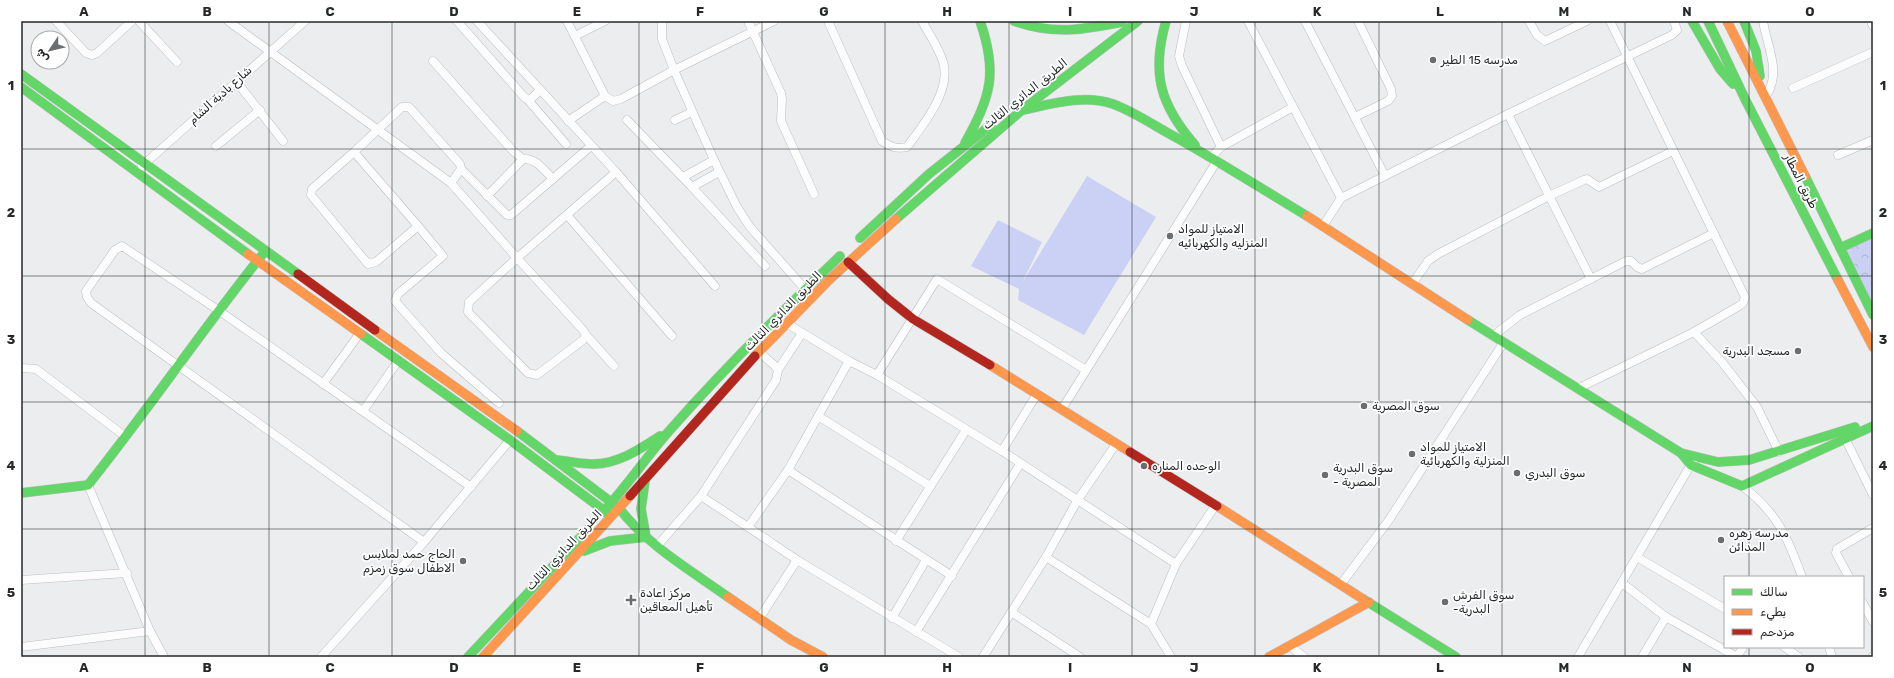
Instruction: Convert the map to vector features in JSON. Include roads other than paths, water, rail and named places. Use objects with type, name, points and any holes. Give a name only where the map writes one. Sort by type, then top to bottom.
[{"type":"main road","points":[[962,148],[979,120],[988,98],[991,83],[991,59],[986,35],[980,21]]},
{"type":"main road","points":[[1014,21],[1031,28],[1068,32],[1122,21]]},
{"type":"main road","points":[[1097,40],[1122,21]]},
{"type":"main road","name":"الطريق الدائري الثالث","points":[[483,657],[620,508],[759,352],[848,262],[1022,110],[1138,21]]},
{"type":"main road","points":[[1166,21],[1160,38],[1157,56],[1159,87],[1171,115],[1183,132],[1202,153]]},
{"type":"main road","points":[[1692,21],[1720,69],[1746,100]]},
{"type":"main road","name":"طريق المطار","points":[[1727,21],[1766,96],[1873,315]]},
{"type":"main road","points":[[1744,21],[1758,59],[1760,85]]},
{"type":"main road","name":"طريق المطار","points":[[1709,23],[1746,100],[1873,347]]},
{"type":"main road","name":"الطريق الدائري الثالث","points":[[468,657],[604,511],[669,431],[779,313],[929,174],[1061,68]]},
{"type":"main road","points":[[21,74],[556,460],[611,503],[620,508],[631,524],[657,546],[759,619],[791,640],[823,657]]},
{"type":"main road","points":[[21,87],[258,261],[510,440],[604,511],[631,524]]},
{"type":"main road","points":[[45,104],[51,96]]},
{"type":"main road","points":[[1022,110],[1060,102],[1086,100],[1112,104],[1143,119],[1323,226],[1493,336],[1681,452],[1718,462],[1736,462],[1749,460],[1873,426]]},
{"type":"main road","points":[[1840,248],[1873,233]]},
{"type":"main road","points":[[21,493],[88,485],[126,437],[218,310],[265,251]]},
{"type":"main road","points":[[848,262],[888,299],[913,319],[1062,409],[1341,584],[1443,654],[1456,657]]},
{"type":"main road","points":[[1681,452],[1691,465],[1742,486],[1873,421]]},
{"type":"main road","points":[[556,460],[597,464],[612,461],[634,453],[669,431]]},
{"type":"main road","points":[[646,537],[640,510],[641,495],[647,477]]},
{"type":"main road","points":[[576,556],[592,546],[610,541],[646,537]]},
{"type":"main road","points":[[1269,657],[1369,602]]},
{"type":"street","points":[[56,21],[86,53],[92,55],[97,53],[132,21]]},
{"type":"street","points":[[139,21],[177,62]]},
{"type":"street","points":[[229,21],[451,183],[614,366]]},
{"type":"street","name":"شارع بادية الشام","points":[[137,171],[236,81],[306,21]]},
{"type":"street","points":[[458,21],[566,144]]},
{"type":"street","points":[[477,21],[616,172],[715,286]]},
{"type":"street","points":[[567,21],[605,96],[613,101],[621,99],[674,70],[774,21]]},
{"type":"street","points":[[575,36],[605,21]]},
{"type":"street","points":[[662,21],[662,39],[674,70],[719,172],[737,208],[750,227],[805,289]]},
{"type":"street","points":[[748,21],[781,93],[781,121],[814,194]]},
{"type":"street","points":[[828,21],[882,141],[891,147],[898,149],[906,147],[936,106],[943,84],[944,63],[922,21]]},
{"type":"street","points":[[1186,21],[1180,45],[1180,61],[1221,146]]},
{"type":"street","points":[[1248,21],[1341,198]]},
{"type":"street","points":[[1305,21],[1385,176]]},
{"type":"street","points":[[1354,117],[1388,100],[1392,96],[1391,89],[1358,21]]},
{"type":"street","points":[[1529,21],[1537,35],[1545,41],[1587,21]]},
{"type":"street","points":[[1579,388],[1694,332],[1739,306],[1743,303],[1745,297],[1610,21]]},
{"type":"street","points":[[1323,226],[1341,198],[1508,114],[1675,34],[1677,30],[1674,21]]},
{"type":"street","points":[[1763,21],[1774,72],[1773,83],[1766,96]]},
{"type":"street","points":[[1871,21],[1873,26]]},
{"type":"street","points":[[1793,88],[1873,52]]},
{"type":"street","points":[[433,61],[513,151],[523,159],[536,162],[553,179]]},
{"type":"street","points":[[236,81],[283,141]]},
{"type":"street","points":[[528,100],[539,90]]},
{"type":"street","points":[[568,121],[605,96]]},
{"type":"street","points":[[418,226],[376,262],[368,264],[311,195],[312,189],[402,107],[409,107],[460,164],[461,169],[507,215],[511,214],[591,146]]},
{"type":"street","points":[[1062,409],[1214,160],[1221,146],[1293,107]]},
{"type":"street","points":[[216,146],[260,110]]},
{"type":"street","points":[[675,120],[692,112]]},
{"type":"street","points":[[1508,114],[1591,279]]},
{"type":"street","points":[[627,120],[692,186],[765,266]]},
{"type":"street","points":[[1838,155],[1873,140]]},
{"type":"street","points":[[1412,283],[1428,261],[1438,254],[1549,196],[1584,180],[1587,180],[1599,188],[1673,150]]},
{"type":"street","points":[[354,152],[443,256],[398,294],[395,301],[441,354],[499,403]]},
{"type":"street","points":[[487,196],[523,159]]},
{"type":"street","points":[[683,177],[714,160]]},
{"type":"street","points":[[451,183],[461,169]]},
{"type":"street","points":[[586,335],[583,340],[537,375],[532,375],[528,373],[468,312],[469,302],[616,172]]},
{"type":"street","points":[[692,186],[719,172]]},
{"type":"street","points":[[567,215],[672,336]]},
{"type":"street","points":[[1493,336],[1520,315],[1629,261],[1631,261],[1639,269],[1642,269],[1714,233]]},
{"type":"street","points":[[424,542],[91,303],[87,297],[86,291],[111,255],[122,246],[218,310],[471,487]]},
{"type":"street","points":[[877,375],[937,279],[1086,370]]},
{"type":"street","points":[[786,323],[849,361],[877,375],[1002,451],[1176,564]]},
{"type":"street","points":[[1694,332],[1722,362],[1756,406],[1779,452]]},
{"type":"street","points":[[323,384],[360,333]]},
{"type":"street","points":[[657,546],[701,496],[776,380],[778,370],[802,333]]},
{"type":"street","points":[[1341,584],[1389,520],[1504,342]]},
{"type":"street","points":[[759,352],[778,370]]},
{"type":"street","points":[[363,411],[398,361]]},
{"type":"street","points":[[748,527],[788,470],[849,361]]},
{"type":"street","points":[[21,368],[36,370],[126,437]]},
{"type":"street","points":[[1002,451],[1037,394]]},
{"type":"street","points":[[818,416],[930,486]]},
{"type":"street","points":[[896,541],[966,430]]},
{"type":"street","points":[[1844,435],[1873,495]]},
{"type":"street","points":[[321,657],[424,542],[510,440]]},
{"type":"street","points":[[983,657],[1046,557],[1077,501],[1116,444]]},
{"type":"street","points":[[1578,657],[1696,456]]},
{"type":"street","points":[[916,632],[1020,464]]},
{"type":"street","points":[[788,470],[952,576]]},
{"type":"street","points":[[88,485],[127,573],[150,631],[164,657]]},
{"type":"street","points":[[1742,486],[1758,498],[1781,526],[1790,542],[1802,576]]},
{"type":"street","points":[[701,496],[797,560],[959,657]]},
{"type":"street","points":[[1150,624],[1176,564],[1215,506]]},
{"type":"street","points":[[1848,576],[1836,553],[1837,549],[1873,528]]},
{"type":"street","points":[[1046,557],[1150,624],[1171,657]]},
{"type":"street","points":[[1637,557],[1724,608]]},
{"type":"street","points":[[759,619],[797,560]]},
{"type":"street","points":[[892,618],[926,560]]},
{"type":"street","points":[[21,580],[127,573]]},
{"type":"street","points":[[1622,583],[1666,618],[1737,657],[1742,648]]},
{"type":"street","points":[[1864,605],[1873,622]]},
{"type":"street","points":[[1011,612],[1080,657]]},
{"type":"street","points":[[1642,657],[1666,618]]},
{"type":"street","points":[[21,647],[150,631]]},
{"type":"street","points":[[1290,646],[1304,657]]},
{"type":"street","points":[[1786,648],[1799,657]]},
{"type":"place","name":"مدرسه 15 الطير","points":[[1433,60]]},
{"type":"place","name":"الامتياز للمواد المنزليه والكهربائيه","points":[[1170,236]]},
{"type":"place","name":"مسجد البدرية","points":[[1798,351]]},
{"type":"place","name":"سوق المصرية","points":[[1364,406]]},
{"type":"place","name":"الامتياز للمواد المنزلية والكهربائية","points":[[1412,454]]},
{"type":"place","name":"الوحده المناره","points":[[1144,466]]},
{"type":"place","name":"سوق البدري","points":[[1517,473]]},
{"type":"place","name":"سوق البدرية - المصرية","points":[[1325,475]]},
{"type":"place","name":"مدرسه زهره المدائن","points":[[1721,540]]},
{"type":"place","name":"الحاج حمد لملابس الاطفال سوق زمزم","points":[[463,561]]},
{"type":"place","name":"مركز اعادة تأهيل المعاقين","points":[[631,600]]},
{"type":"place","name":"سوق الفرش -البدرية","points":[[1445,602]]}]
